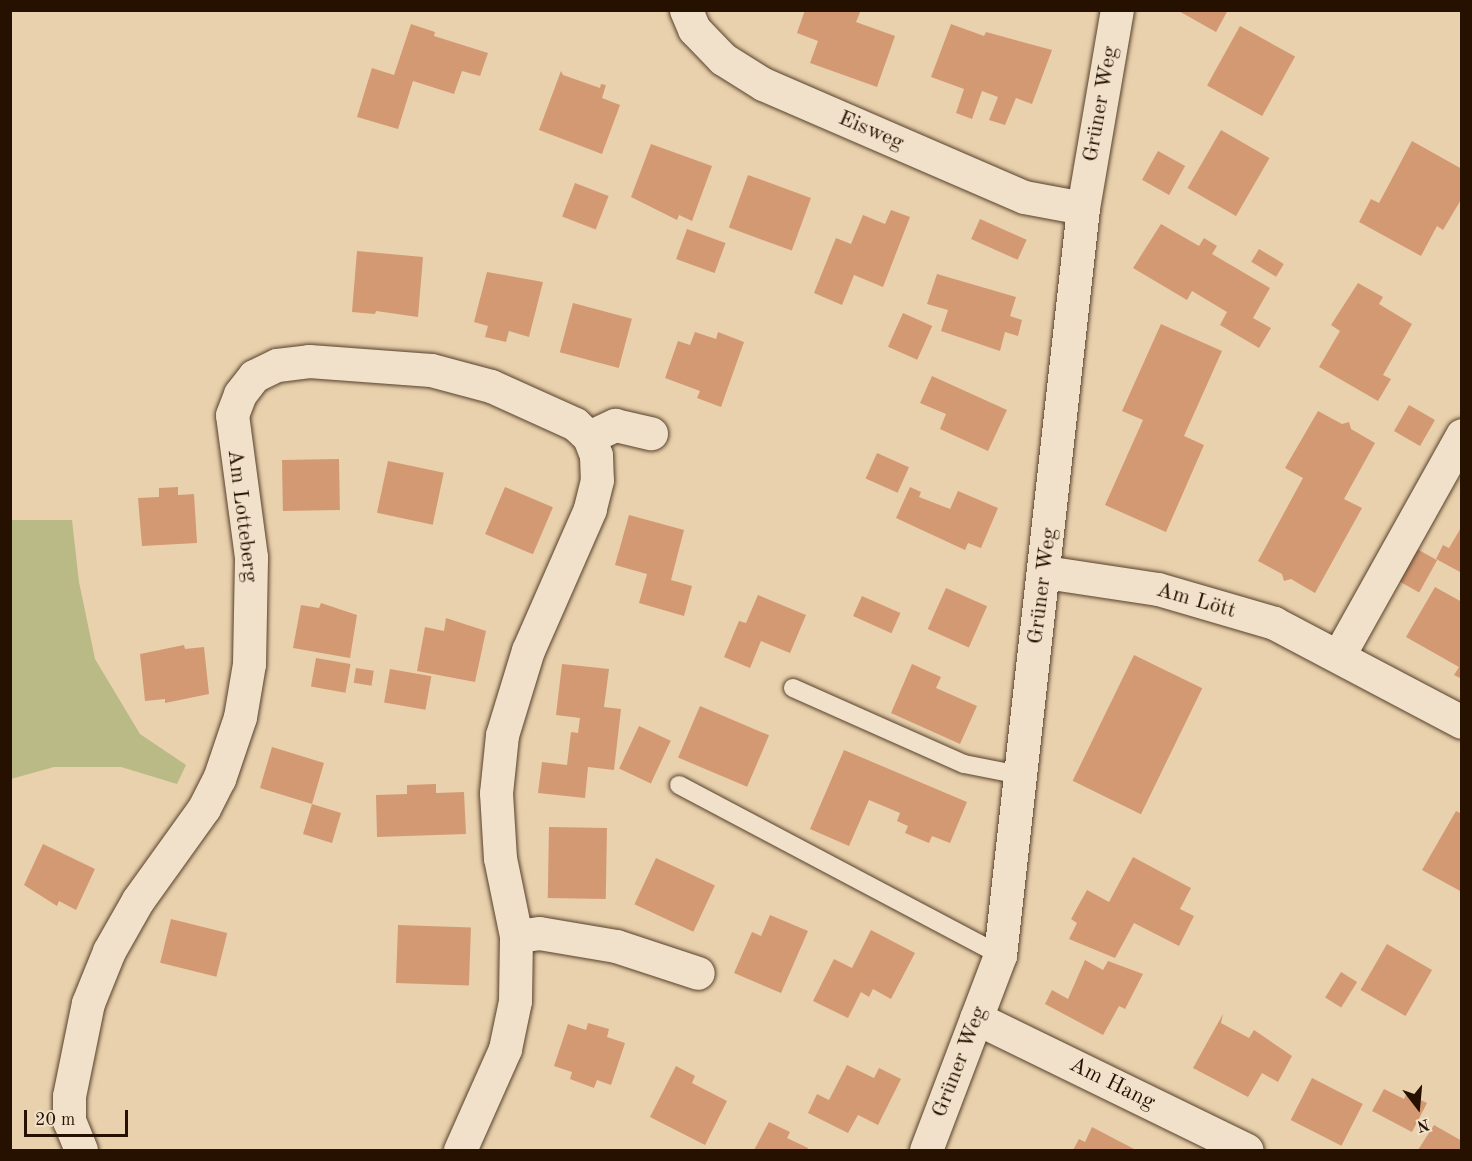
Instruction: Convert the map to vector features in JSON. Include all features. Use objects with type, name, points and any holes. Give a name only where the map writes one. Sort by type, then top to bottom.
[{"type":"street","name":"Eisweg","points":[[686,10],[694,29],[723,58],[763,84],[1024,196],[1083,208]]},
{"type":"street","name":"Grüner Weg","points":[[926,1150],[1000,955],[1045,572],[1083,208],[1117,10]]},
{"type":"street","name":"Am Lotteberg","points":[[81,1150],[69,1121],[69,1096],[88,1003],[109,951],[138,900],[204,808],[219,779],[240,717],[249,664],[252,611],[251,557],[232,437],[231,415],[240,394],[254,376],[277,365],[351,361],[431,370],[491,386],[552,411],[589,437]]},
{"type":"street","points":[[460,1150],[505,1049],[515,1001],[516,936],[500,858],[496,793],[502,735],[528,650],[590,509],[597,480],[596,455],[589,437],[615,425],[651,433]]},
{"type":"street","points":[[1339,655],[1461,435]]},
{"type":"street","name":"Am Lött","points":[[1045,572],[1158,589],[1274,623],[1339,655],[1461,722]]},
{"type":"street","points":[[516,936],[539,933],[616,946],[698,973]]},
{"type":"street","name":"Am Hang","points":[[976,1018],[1247,1150]]},
{"type":"lane","points":[[793,688],[964,764],[1020,775]]},
{"type":"lane","points":[[678,785],[1000,955]]},
{"type":"green space","points":[[11,520],[72,520],[79,582],[95,659],[140,734],[186,765],[177,784],[121,767],[54,767],[11,779]]},
{"type":"building","points":[[805,10],[861,10],[856,22],[895,36],[877,87],[810,63],[818,41],[797,33]]},
{"type":"building","points":[[1177,10],[1228,10],[1216,32]]},
{"type":"building","points":[[411,24],[435,32],[434,36],[488,53],[480,76],[462,71],[454,94],[413,81],[398,129],[357,117],[372,68],[394,75]]},
{"type":"building","points":[[951,24],[984,36],[986,32],[1052,50],[1032,104],[1016,98],[1005,125],[989,120],[998,97],[982,91],[972,119],[956,113],[964,89],[931,77]]},
{"type":"building","points":[[1240,26],[1295,57],[1262,116],[1207,85]]},
{"type":"building","points":[[561,71],[563,75],[600,88],[601,84],[606,85],[602,98],[620,105],[602,154],[539,130]]},
{"type":"building","points":[[1221,130],[1269,158],[1236,216],[1188,188]]},
{"type":"building","points":[[1412,141],[1462,169],[1462,198],[1443,230],[1437,226],[1421,256],[1359,222],[1371,199],[1379,203]]},
{"type":"building","points":[[651,144],[712,166],[692,221],[679,215],[677,220],[631,197]]},
{"type":"building","points":[[1158,151],[1185,166],[1169,195],[1142,180]]},
{"type":"building","points":[[748,175],[811,198],[792,251],[729,228]]},
{"type":"building","points":[[575,183],[609,196],[596,230],[562,217]]},
{"type":"building","points":[[891,210],[910,217],[883,287],[854,275],[842,305],[814,293],[836,238],[851,244],[863,215],[885,224]]},
{"type":"building","points":[[980,219],[1027,240],[1018,260],[971,239]]},
{"type":"building","points":[[1161,224],[1199,246],[1204,238],[1217,246],[1212,254],[1270,288],[1253,318],[1271,328],[1259,348],[1220,325],[1227,312],[1192,291],[1187,300],[1133,268]]},
{"type":"building","points":[[687,229],[726,243],[715,273],[676,259]]},
{"type":"building","points":[[1259,249],[1284,264],[1276,277],[1251,262]]},
{"type":"building","points":[[357,251],[423,257],[418,317],[376,311],[375,314],[352,312]]},
{"type":"building","points":[[487,272],[543,282],[529,337],[509,331],[506,342],[485,337],[488,326],[474,322]]},
{"type":"building","points":[[937,274],[1016,297],[1010,316],[1022,320],[1018,336],[1005,332],[1000,351],[941,331],[948,310],[927,304]]},
{"type":"building","points":[[1358,283],[1383,297],[1379,304],[1412,324],[1383,375],[1391,379],[1378,401],[1319,367],[1340,331],[1331,325]]},
{"type":"building","points":[[573,303],[632,319],[619,368],[560,352]]},
{"type":"building","points":[[903,313],[932,326],[917,360],[888,347]]},
{"type":"building","points":[[1161,324],[1222,351],[1184,436],[1204,445],[1166,532],[1105,505],[1143,420],[1122,411]]},
{"type":"building","points":[[695,332],[716,339],[718,332],[744,342],[721,407],[697,398],[700,391],[665,378],[678,341],[690,345]]},
{"type":"building","points":[[932,376],[1007,410],[988,451],[940,429],[946,414],[920,403]]},
{"type":"building","points":[[1409,405],[1435,420],[1420,446],[1394,431]]},
{"type":"building","points":[[1318,411],[1342,424],[1349,422],[1351,429],[1375,443],[1344,499],[1362,508],[1315,593],[1291,579],[1284,581],[1282,574],[1258,561],[1303,478],[1285,468]]},
{"type":"building","points":[[877,453],[909,467],[898,493],[866,479]]},
{"type":"building","points":[[339,459],[340,510],[283,511],[282,460]]},
{"type":"building","points":[[388,461],[444,473],[433,525],[377,513]]},
{"type":"building","points":[[178,487],[178,495],[194,494],[197,543],[142,546],[138,498],[159,497],[159,488]]},
{"type":"building","points":[[505,487],[553,507],[533,554],[485,534]]},
{"type":"building","points":[[910,487],[921,492],[919,497],[950,509],[958,491],[998,508],[981,548],[968,543],[965,550],[896,518]]},
{"type":"building","points":[[629,515],[684,530],[671,580],[692,586],[684,616],[639,603],[647,574],[615,565]]},
{"type":"building","points":[[1462,526],[1462,573],[1436,559],[1443,545],[1449,548]]},
{"type":"building","points":[[1417,549],[1437,560],[1419,593],[1399,581]]},
{"type":"building","points":[[1435,587],[1462,602],[1462,679],[1454,675],[1459,667],[1406,637]]},
{"type":"building","points":[[946,588],[987,606],[969,647],[928,629]]},
{"type":"building","points":[[758,595],[806,615],[790,653],[761,641],[750,668],[724,657],[739,621],[746,623]]},
{"type":"building","points":[[862,596],[900,613],[891,633],[853,616]]},
{"type":"building","points":[[321,603],[357,615],[350,658],[293,648],[301,605],[319,608]]},
{"type":"building","points":[[446,618],[486,631],[475,682],[417,671],[425,627],[444,631]]},
{"type":"building","points":[[184,645],[185,649],[204,647],[209,694],[165,703],[165,699],[145,701],[140,654]]},
{"type":"building","points":[[1134,655],[1202,688],[1141,814],[1073,781]]},
{"type":"building","points":[[316,658],[350,664],[345,693],[311,687]]},
{"type":"building","points":[[562,664],[609,669],[604,707],[621,709],[614,770],[588,767],[585,798],[538,793],[542,762],[567,765],[571,732],[578,733],[580,718],[556,715]]},
{"type":"building","points":[[912,664],[941,677],[936,688],[977,706],[960,744],[891,713]]},
{"type":"building","points":[[356,668],[374,671],[371,686],[354,683]]},
{"type":"building","points":[[390,669],[431,676],[425,710],[384,702]]},
{"type":"building","points":[[700,706],[769,735],[747,787],[678,758]]},
{"type":"building","points":[[639,726],[671,741],[651,783],[619,769]]},
{"type":"building","points":[[272,747],[324,763],[312,804],[260,788]]},
{"type":"building","points":[[844,750],[967,802],[950,843],[932,836],[929,843],[905,833],[908,826],[897,821],[900,813],[869,800],[849,846],[810,829]]},
{"type":"building","points":[[436,784],[436,793],[464,792],[466,834],[377,837],[376,795],[407,794],[407,785]]},
{"type":"building","points":[[312,804],[341,813],[332,843],[303,834]]},
{"type":"building","points":[[1456,811],[1462,814],[1462,892],[1422,870]]},
{"type":"building","points":[[549,827],[607,828],[606,899],[548,898]]},
{"type":"building","points":[[43,844],[95,869],[76,910],[59,901],[57,906],[24,885]]},
{"type":"building","points":[[1133,857],[1191,888],[1180,909],[1194,916],[1179,946],[1134,923],[1115,958],[1069,939],[1077,923],[1071,919],[1087,890],[1109,902]]},
{"type":"building","points":[[656,858],[715,885],[693,932],[634,904]]},
{"type":"building","points":[[770,915],[808,931],[781,993],[734,973],[752,932],[761,936]]},
{"type":"building","points":[[171,919],[227,933],[216,977],[160,963]]},
{"type":"building","points":[[398,925],[471,928],[469,986],[396,983]]},
{"type":"building","points":[[871,930],[915,953],[891,999],[873,989],[869,997],[861,992],[848,1018],[813,1001],[834,959],[852,968]]},
{"type":"building","points":[[1387,944],[1432,970],[1406,1016],[1360,990]]},
{"type":"building","points":[[1085,960],[1103,970],[1108,961],[1143,974],[1125,1009],[1119,1006],[1103,1035],[1045,1004],[1052,990],[1068,999]]},
{"type":"building","points":[[1341,972],[1357,982],[1341,1008],[1325,997]]},
{"type":"building","points":[[1223,1014],[1221,1023],[1249,1038],[1254,1030],[1292,1056],[1278,1082],[1262,1073],[1248,1097],[1193,1068]]},
{"type":"building","points":[[588,1023],[609,1029],[607,1037],[625,1043],[611,1085],[597,1080],[594,1088],[570,1079],[572,1072],[554,1066],[568,1024],[586,1030]]},
{"type":"building","points":[[847,1065],[874,1078],[879,1068],[901,1079],[878,1125],[858,1115],[848,1133],[808,1113],[817,1094],[829,1100]]},
{"type":"building","points":[[676,1066],[695,1076],[692,1083],[727,1101],[705,1145],[650,1117]]},
{"type":"building","points":[[1312,1078],[1363,1104],[1341,1146],[1291,1120]]},
{"type":"building","points":[[1384,1089],[1404,1099],[1407,1093],[1427,1103],[1412,1132],[1372,1111]]},
{"type":"building","points":[[769,1122],[790,1132],[787,1138],[808,1148],[807,1150],[754,1150]]},
{"type":"building","points":[[1434,1125],[1462,1141],[1462,1150],[1418,1150]]},
{"type":"building","points":[[1092,1127],[1136,1150],[1073,1150],[1079,1139],[1085,1142]]}]
